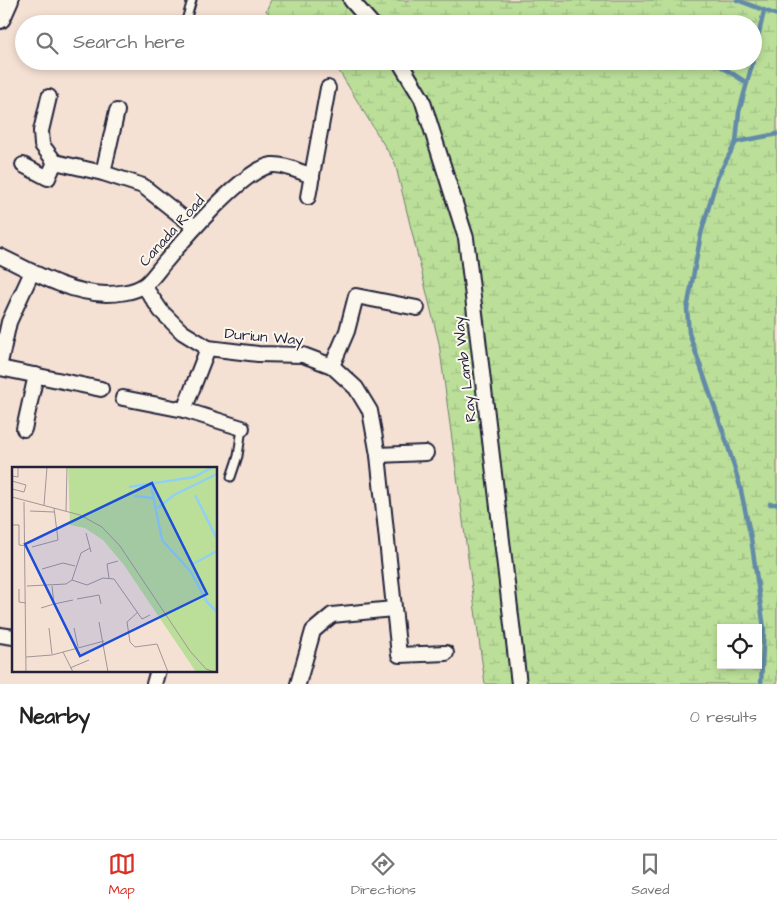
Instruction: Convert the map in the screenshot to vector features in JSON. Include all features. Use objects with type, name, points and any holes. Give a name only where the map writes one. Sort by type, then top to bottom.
[{"type":"street","points":[[352,0],[364,15]]},
{"type":"street","name":"Ray Lamb Way","points":[[404,70],[422,99],[466,238],[518,684]]},
{"type":"street","points":[[308,198],[328,88]]},
{"type":"street","points":[[49,97],[41,132],[42,145],[55,162],[103,173],[143,186],[195,226]]},
{"type":"street","points":[[103,173],[117,111]]},
{"type":"street","points":[[23,165],[48,178],[55,162]]},
{"type":"street","name":"Canada Road","points":[[0,256],[70,288],[106,294],[127,291],[144,286],[195,226],[253,174],[272,166],[283,167],[312,176]]},
{"type":"street","points":[[0,363],[9,322],[32,272]]},
{"type":"street","name":"Duriun Way","points":[[144,286],[161,311],[182,332],[208,348],[258,354],[303,355],[332,366],[356,388],[370,411],[378,455],[399,655],[446,653]]},
{"type":"street","points":[[332,366],[347,331],[356,296],[417,308]]},
{"type":"street","points":[[184,410],[208,348]]},
{"type":"street","points":[[0,368],[101,389]]},
{"type":"street","points":[[24,429],[36,375]]},
{"type":"street","points":[[123,398],[184,410],[242,428]]},
{"type":"street","points":[[378,455],[426,453]]},
{"type":"street","points":[[298,684],[313,631],[332,615],[393,609]]},
{"type":"lane","points":[[188,15],[192,0]]},
{"type":"lane","points":[[231,477],[238,456],[242,428]]},
{"type":"green space","points":[[271,0],[777,0],[777,684],[485,684],[439,343],[395,163],[338,70],[762,70],[762,15],[271,15],[266,11]]},
{"type":"waterway","points":[[737,0],[777,15]]},
{"type":"waterway","points":[[762,20],[764,11]]},
{"type":"waterway","points":[[727,70],[747,83]]},
{"type":"waterway","points":[[751,70],[739,112],[736,142],[717,178],[701,234],[687,309],[689,333],[727,443],[740,486],[751,538],[764,628],[761,684]]},
{"type":"waterway","points":[[736,142],[777,134]]},
{"type":"waterway","points":[[770,504],[777,504]]}]
